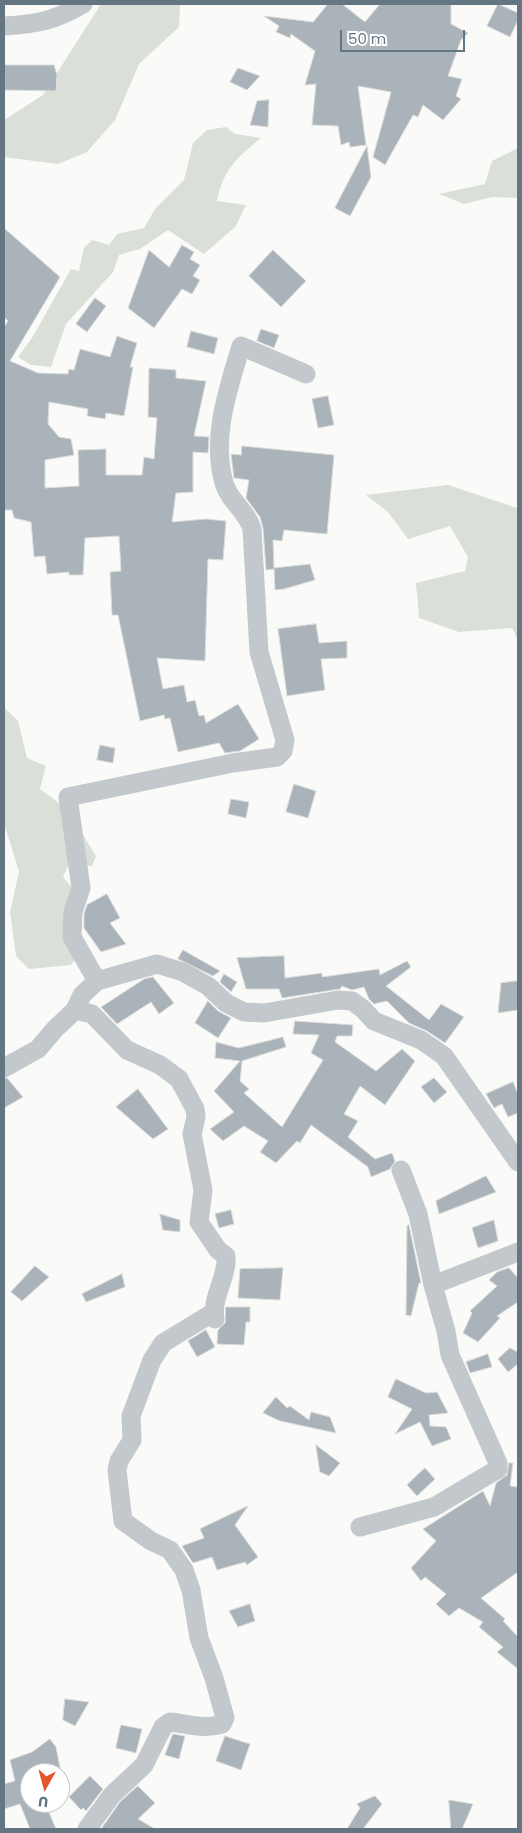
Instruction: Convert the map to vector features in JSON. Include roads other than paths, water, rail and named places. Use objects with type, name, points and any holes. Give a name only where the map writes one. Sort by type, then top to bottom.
[{"type":"street","points":[[4,26],[39,23],[56,19],[83,4]]},
{"type":"street","points":[[97,981],[72,937],[73,912],[81,888],[68,797],[233,763],[277,757],[282,752],[285,740],[259,652],[252,529],[249,518],[225,485],[221,462],[220,431],[224,407],[241,346],[306,374]]},
{"type":"street","points":[[4,1068],[38,1049],[75,1010],[82,995],[97,981],[157,964],[183,972],[208,986],[226,1002],[244,1012],[264,1013],[338,1000],[352,1001],[363,1008],[374,1021],[421,1040],[444,1056],[518,1162]]},
{"type":"street","points":[[75,1010],[92,1014],[127,1050],[160,1065],[179,1079],[195,1109],[196,1117],[192,1134],[204,1190],[199,1222],[218,1250],[226,1256],[227,1267],[215,1315],[163,1343],[156,1352],[131,1416],[132,1440],[119,1462],[117,1483],[123,1521],[151,1542],[170,1550],[184,1570],[190,1590],[199,1638],[214,1678],[225,1718],[222,1724],[213,1727],[200,1728],[170,1722],[162,1726],[144,1765],[112,1795],[86,1829]]},
{"type":"street","points":[[360,1527],[434,1507],[496,1471],[499,1467],[450,1355],[446,1330],[433,1285],[418,1214],[401,1170]]},
{"type":"street","points":[[433,1285],[518,1252]]}]
